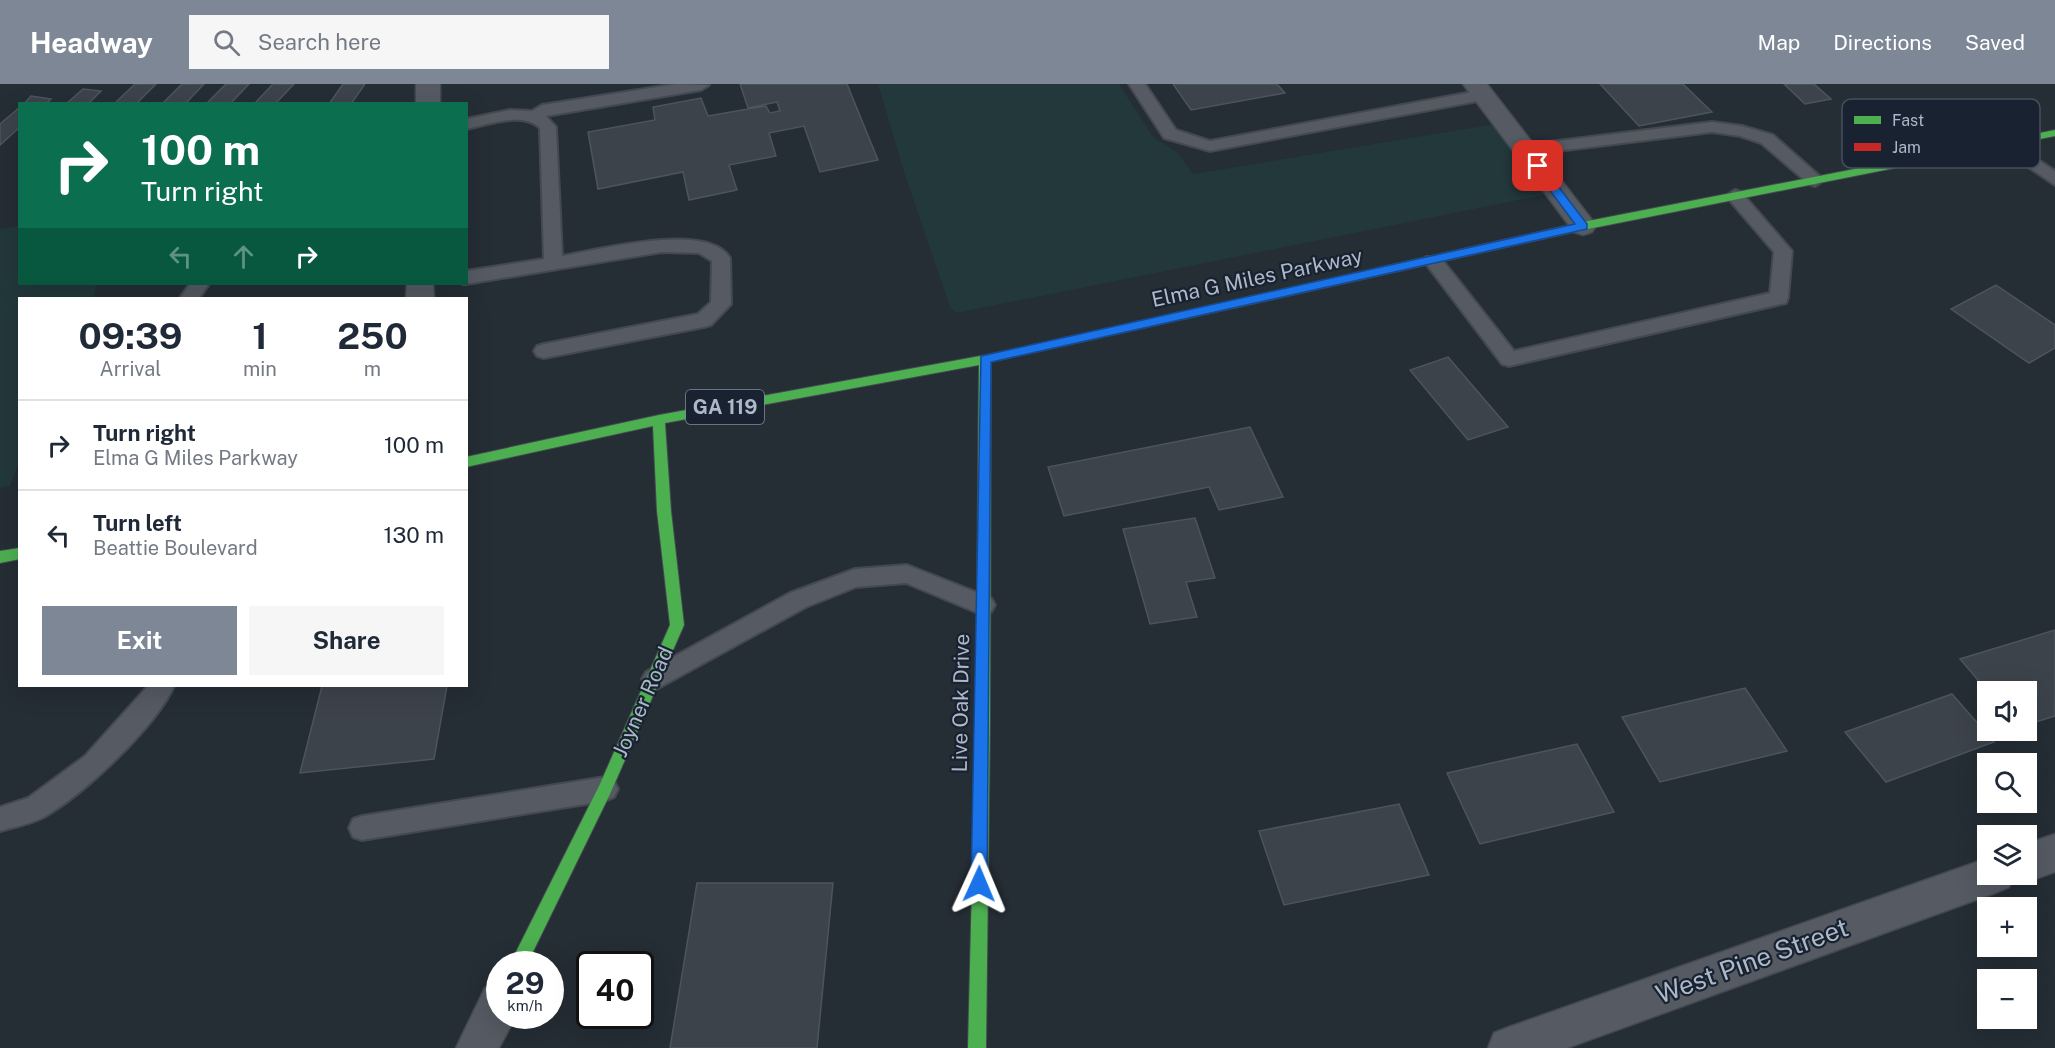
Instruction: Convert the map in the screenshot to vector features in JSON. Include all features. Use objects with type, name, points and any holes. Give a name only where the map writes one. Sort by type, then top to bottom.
[{"type":"main road","name":"Elma G Miles Parkway","points":[[2040,136],[2055,133]]},
{"type":"main road","name":"Elma G Miles Parkway","points":[[468,462],[659,420],[985,359],[1583,226],[1877,168]]},
{"type":"main road","name":"Live Oak Drive","points":[[977,1048],[985,359]]},
{"type":"main road","name":"Joyner Road","points":[[524,951],[605,789],[677,626],[664,511],[659,420]]},
{"type":"main road","points":[[0,557],[18,553]]},
{"type":"street","points":[[428,84],[428,102]]},
{"type":"street","points":[[1479,90],[1583,226]]},
{"type":"street","points":[[2037,859],[2055,853]]},
{"type":"street","name":"West Pine Street","points":[[1509,1048],[1977,880]]},
{"type":"street","points":[[477,1048],[487,1029]]},
{"type":"lane","points":[[1137,84],[1170,134],[1210,146],[1479,90]]},
{"type":"lane","points":[[535,117],[542,110],[701,85]]},
{"type":"lane","points":[[468,124],[514,116],[535,117],[543,120],[548,128],[553,263]]},
{"type":"lane","points":[[1525,150],[1712,127],[1742,131],[1767,139],[1815,180]]},
{"type":"lane","points":[[2040,168],[2055,179]]},
{"type":"lane","points":[[1432,261],[1509,359],[1779,298],[1783,251],[1735,196]]},
{"type":"lane","points":[[468,278],[662,246],[704,247],[721,258],[721,304],[704,320],[544,351]]},
{"type":"lane","points":[[190,297],[199,285]]},
{"type":"lane","points":[[654,679],[798,600],[855,578],[907,574],[983,605]]},
{"type":"lane","points":[[0,819],[35,808],[94,764],[146,709],[161,687]]},
{"type":"lane","points":[[362,828],[605,789]]},
{"type":"green space","points":[[878,84],[1119,84],[1153,137],[1178,153],[1193,174],[1496,124],[1544,195],[956,313],[950,307],[904,172]]},
{"type":"green space","points":[[18,226],[18,285],[96,285],[94,297],[18,297],[18,464],[10,486],[0,488],[0,229]]},
{"type":"building","points":[[135,84],[156,84],[138,102],[116,102]]},
{"type":"building","points":[[182,84],[204,84],[187,102],[164,102]]},
{"type":"building","points":[[226,84],[249,84],[232,102],[208,102]]},
{"type":"building","points":[[273,84],[294,84],[277,102],[256,102]]},
{"type":"building","points":[[343,84],[365,84],[352,102],[330,102]]},
{"type":"building","points":[[740,84],[847,84],[878,160],[820,172],[804,126],[769,133],[776,156],[729,165],[737,190],[689,200],[683,172],[598,189],[588,132],[655,120],[653,107],[701,98],[708,116],[766,106],[770,113],[780,111],[777,102],[748,108]]},
{"type":"building","points":[[1173,84],[1277,84],[1285,93],[1191,110]]},
{"type":"building","points":[[1600,84],[1683,84],[1712,112],[1639,126]]},
{"type":"building","points":[[1784,84],[1814,84],[1831,99],[1805,104]]},
{"type":"building","points":[[83,89],[101,91],[90,102],[68,102]]},
{"type":"building","points":[[31,96],[51,99],[48,102],[26,102]]},
{"type":"building","points":[[18,109],[18,129],[0,145],[0,124]]},
{"type":"building","points":[[1996,285],[2055,325],[2055,348],[2029,363],[1951,309]]},
{"type":"building","points":[[1448,357],[1508,427],[1468,440],[1410,370]]},
{"type":"building","points":[[1250,427],[1283,497],[1219,510],[1209,487],[1064,516],[1048,467]]},
{"type":"building","points":[[1195,518],[1215,578],[1186,582],[1197,617],[1150,624],[1123,529]]},
{"type":"building","points":[[2055,630],[2055,716],[2037,722],[2037,681],[1979,681],[1960,659]]},
{"type":"building","points":[[322,687],[447,687],[434,759],[300,773]]},
{"type":"building","points":[[1745,688],[1787,751],[1660,782],[1622,717]]},
{"type":"building","points":[[1952,694],[1977,723],[1977,741],[1994,742],[1886,782],[1845,732]]},
{"type":"building","points":[[1577,744],[1614,812],[1480,844],[1447,773]]},
{"type":"building","points":[[1399,804],[1429,875],[1284,905],[1259,831]]},
{"type":"building","points":[[697,883],[833,883],[817,1048],[670,1048]]},
{"type":"traffic: fast","points":[[2040,136],[2055,133]]},
{"type":"traffic: fast","points":[[1234,304],[1583,226],[1877,168]]},
{"type":"traffic: fast","points":[[468,462],[659,420],[991,358]]},
{"type":"traffic: fast","points":[[977,1048],[983,719],[985,359]]},
{"type":"traffic: fast","points":[[524,951],[605,789],[677,625],[664,511],[659,420]]},
{"type":"traffic: fast","points":[[0,557],[18,553]]},
{"type":"traffic: jam","points":[[991,358],[1234,304]]},
{"type":"route","points":[[979,884],[983,719],[985,359],[1583,226],[1538,166]]}]
